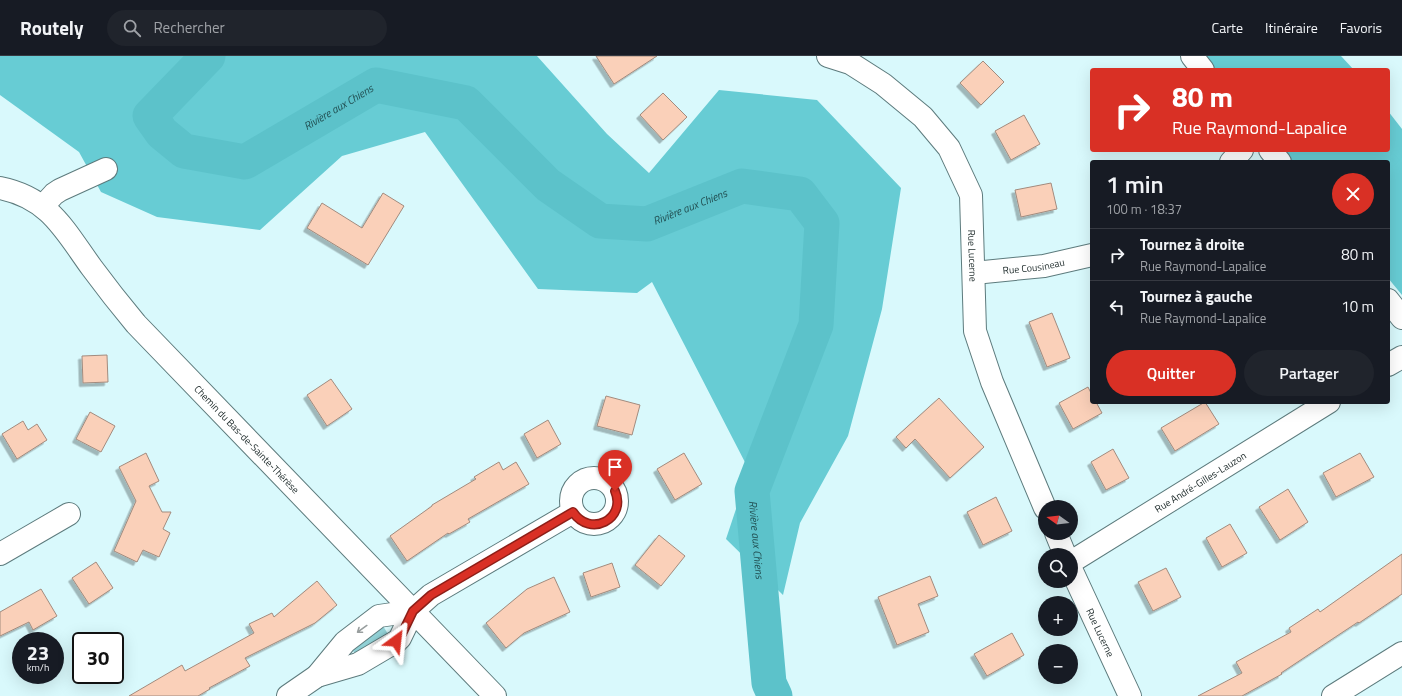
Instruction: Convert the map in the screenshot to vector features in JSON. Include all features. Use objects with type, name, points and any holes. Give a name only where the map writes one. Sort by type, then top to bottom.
[{"type":"street","name":"Rue Lucerne","points":[[828,56],[850,63],[883,84],[923,117],[949,148],[971,195],[975,331],[992,382],[1042,500]]},
{"type":"street","points":[[1192,56],[1201,68]]},
{"type":"street","points":[[1232,160],[1240,152]]},
{"type":"street","points":[[1272,152],[1278,160]]},
{"type":"street","points":[[43,206],[60,190],[106,169]]},
{"type":"street","name":"Chemin du Bas-de-Sainte-Thérèse","points":[[0,188],[19,193],[43,206],[60,224],[108,289],[142,330],[495,696]]},
{"type":"street","name":"Rue Cousineau","points":[[974,273],[1044,266],[1090,255]]},
{"type":"street","points":[[1390,303],[1402,318]]},
{"type":"street","points":[[1390,364],[1402,357]]},
{"type":"street","name":"Rue André-Gilles-Lauzon","points":[[1078,558],[1326,404]]},
{"type":"street","points":[[288,696],[318,676],[358,664],[396,641],[400,638],[413,611],[431,595],[573,512]]},
{"type":"street","points":[[0,554],[69,514]]},
{"type":"street","name":"Rue Lucerne","points":[[1078,584],[1130,696]]},
{"type":"street","points":[[318,676],[345,642],[379,616],[413,611]]},
{"type":"street","points":[[1333,696],[1402,653]]},
{"type":"shaded area","points":[[0,56],[537,56],[607,134],[649,173],[719,90],[817,100],[901,188],[882,309],[848,436],[800,523],[783,595],[726,539],[749,470],[652,282],[637,293],[538,289],[425,132],[342,156],[260,230],[157,217],[101,192],[79,152],[0,95]]},
{"type":"shaded area","points":[[1201,56],[1341,56],[1352,68],[1211,68]]},
{"type":"shaded area","points":[[1390,114],[1402,129],[1402,295],[1390,280],[1390,160],[1289,160],[1283,152],[1390,152]]},
{"type":"shaded area","points":[[383,626],[388,634],[355,653],[351,649]]},
{"type":"building","points":[[596,56],[657,56],[614,84]]},
{"type":"building","points":[[983,61],[1004,82],[981,105],[960,83]]},
{"type":"building","points":[[663,93],[687,117],[663,140],[640,115]]},
{"type":"building","points":[[1024,115],[1040,144],[1011,160],[995,131]]},
{"type":"building","points":[[1051,183],[1057,209],[1021,217],[1015,190]]},
{"type":"building","points":[[383,193],[404,206],[368,265],[307,228],[322,203],[362,228]]},
{"type":"building","points":[[1052,313],[1070,358],[1047,367],[1029,322]]},
{"type":"building","points":[[107,355],[108,382],[83,383],[82,356]]},
{"type":"building","points":[[331,379],[352,409],[327,426],[307,395]]},
{"type":"building","points":[[1088,387],[1090,391],[1090,404],[1097,404],[1102,413],[1073,429],[1059,403]]},
{"type":"building","points":[[606,396],[640,405],[632,435],[597,426]]},
{"type":"building","points":[[939,398],[984,447],[950,478],[915,439],[906,448],[896,437]]},
{"type":"building","points":[[1202,404],[1206,404],[1219,424],[1175,451],[1161,428]]},
{"type":"building","points":[[90,412],[115,426],[101,452],[76,439]]},
{"type":"building","points":[[548,420],[561,444],[537,458],[524,434]]},
{"type":"building","points":[[23,421],[28,430],[37,424],[47,440],[17,459],[2,434]]},
{"type":"building","points":[[1113,449],[1129,478],[1106,490],[1091,462]]},
{"type":"building","points":[[146,453],[159,481],[149,486],[162,512],[171,512],[163,529],[170,533],[159,557],[143,550],[137,562],[114,551],[136,501],[119,467]]},
{"type":"building","points":[[684,453],[702,484],[675,500],[657,469]]},
{"type":"building","points":[[1360,453],[1374,477],[1336,497],[1323,473]]},
{"type":"building","points":[[499,462],[503,470],[516,462],[529,484],[468,519],[470,522],[449,534],[448,533],[407,561],[390,536],[432,505],[476,479],[474,477]]},
{"type":"building","points":[[1288,489],[1308,522],[1280,540],[1259,507]]},
{"type":"building","points":[[996,497],[1012,531],[983,545],[967,512]]},
{"type":"building","points":[[1230,524],[1247,553],[1222,567],[1206,538]]},
{"type":"building","points":[[659,535],[685,556],[661,586],[635,565]]},
{"type":"building","points":[[1402,554],[1402,594],[1281,673],[1282,674],[1242,696],[1198,696],[1242,673],[1236,662],[1291,632],[1289,628],[1318,609],[1320,612]]},
{"type":"building","points":[[96,562],[113,588],[89,604],[72,578]]},
{"type":"building","points":[[612,563],[620,587],[591,597],[583,573]]},
{"type":"building","points":[[1166,568],[1181,597],[1153,611],[1138,582]]},
{"type":"building","points":[[930,576],[938,596],[918,604],[929,632],[897,645],[878,597]]},
{"type":"building","points":[[554,577],[570,612],[524,633],[506,648],[486,623],[527,589]]},
{"type":"building","points":[[317,581],[337,605],[315,623],[245,658],[250,666],[209,688],[210,689],[198,696],[129,696],[182,665],[185,671],[254,633],[249,624],[272,613],[274,617]]},
{"type":"building","points":[[41,589],[57,616],[33,630],[29,622],[0,636],[0,612]]},
{"type":"building","points":[[1012,633],[1024,655],[987,676],[974,654]]},
{"type":"waterway","name":"Rivière aux Chiens","points":[[208,56],[150,116],[162,133],[184,151],[245,162],[376,85],[466,103],[548,185],[600,221],[647,224],[742,186],[800,194],[822,223],[816,325],[752,491],[769,683],[775,696]]},
{"type":"route","points":[[396,641],[400,638],[413,611],[431,595],[573,512],[578,519],[590,524],[598,524],[610,519],[615,512],[617,504],[617,495],[615,491]]}]
